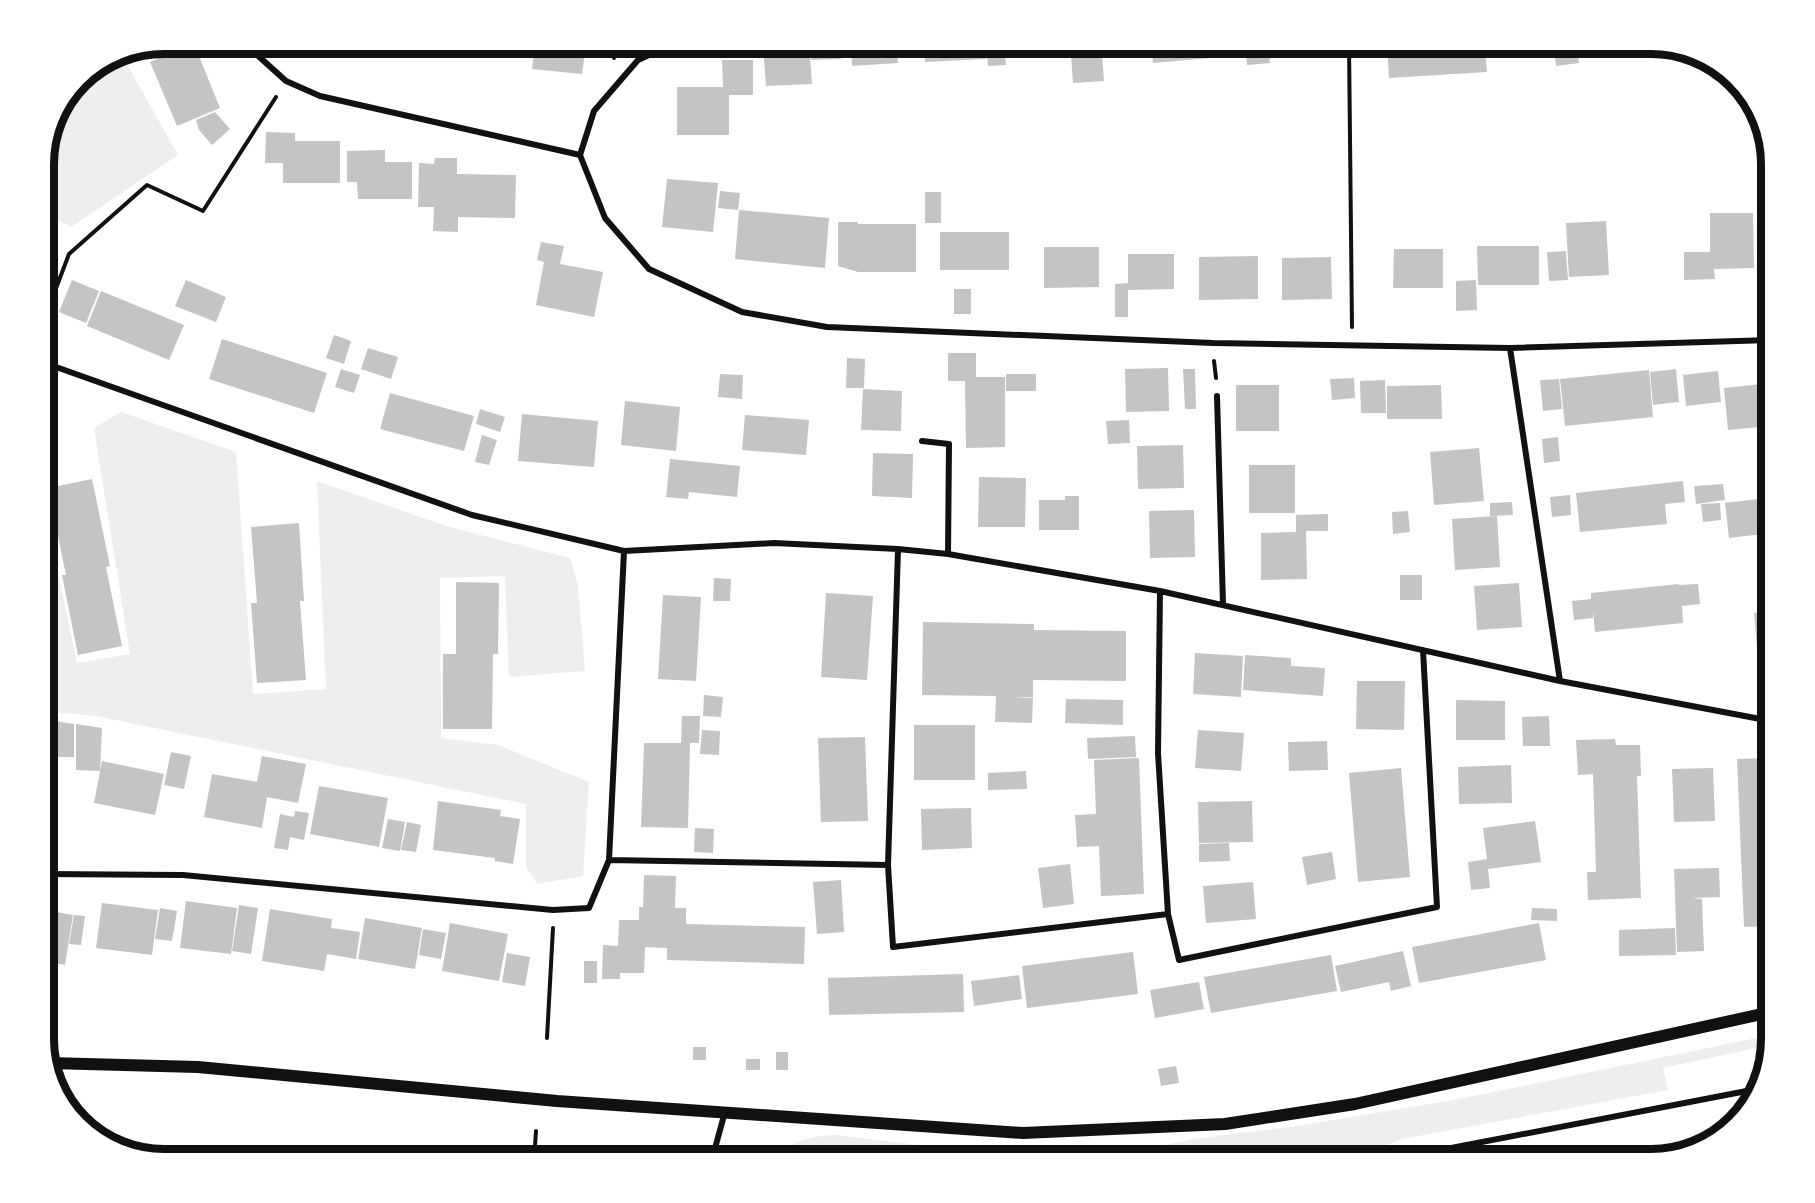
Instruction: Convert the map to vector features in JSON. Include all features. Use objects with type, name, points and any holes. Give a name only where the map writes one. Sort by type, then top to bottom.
[{"type":"main road","points":[[57,1063],[198,1067],[556,1101],[1023,1133],[1226,1124],[1356,1104],[1761,1014]]},
{"type":"street","points":[[256,54],[286,81],[320,96],[580,155]]},
{"type":"street","points":[[651,54],[638,60],[594,111],[580,155],[604,219],[649,269],[742,312],[827,327],[1213,343],[1510,348],[1761,340]]},
{"type":"street","points":[[1510,348],[1560,681]]},
{"type":"street","points":[[54,364],[56,367],[472,515],[624,551],[774,543],[898,549],[948,554],[1160,591],[1560,681],[1761,719]]},
{"type":"street","points":[[1217,396],[1223,604]]},
{"type":"street","points":[[922,441],[949,444],[948,554]]},
{"type":"street","points":[[898,549],[888,865],[893,946],[1168,914]]},
{"type":"street","points":[[54,874],[183,875],[553,910],[589,908],[609,860],[624,551]]},
{"type":"street","points":[[1160,591],[1158,753],[1168,914],[1179,960],[1437,907],[1423,650]]},
{"type":"street","points":[[609,860],[888,865]]},
{"type":"street","points":[[1450,1149],[1749,1090]]},
{"type":"street","points":[[715,1149],[725,1112]]},
{"type":"path","points":[[1349,54],[1352,346]]},
{"type":"path","points":[[54,294],[69,254],[147,185],[203,211],[286,81]]},
{"type":"path","points":[[1213,343],[1217,396]]},
{"type":"path","points":[[547,1038],[553,910]]},
{"type":"path","points":[[536,1131],[535,1146],[540,1149]]},
{"type":"shaded area","points":[[125,61],[178,155],[71,227],[54,218],[54,156],[62,122],[72,103],[91,81]]},
{"type":"shaded area","points":[[121,412],[236,452],[253,694],[326,689],[317,481],[446,526],[570,558],[578,586],[585,671],[509,677],[505,576],[440,578],[441,738],[498,745],[589,782],[583,876],[537,884],[526,867],[526,804],[96,716],[54,712],[54,554],[77,663],[130,654],[94,428]]},
{"type":"shaded area","points":[[1761,1037],[1760,1047],[1663,1068],[1668,1090],[1402,1139],[1382,1149],[1148,1149],[1194,1139],[1297,1126],[1454,1100]]},
{"type":"shaded area","points":[[836,1135],[952,1149],[786,1149],[801,1141]]},
{"type":"building","points":[[170,54],[198,54],[220,108],[177,126],[150,62]]},
{"type":"building","points":[[534,54],[585,54],[582,74],[532,69]]},
{"type":"building","points":[[764,54],[810,54],[812,84],[766,86]]},
{"type":"building","points":[[811,54],[840,54],[841,59],[811,60]]},
{"type":"building","points":[[851,54],[898,54],[898,63],[852,66]]},
{"type":"building","points":[[925,54],[986,54],[986,59],[925,62]]},
{"type":"building","points":[[987,54],[1005,54],[1006,65],[988,66]]},
{"type":"building","points":[[1022,54],[1063,54],[1022,57]]},
{"type":"building","points":[[1071,54],[1102,54],[1104,81],[1073,83]]},
{"type":"building","points":[[1152,54],[1245,54],[1245,55],[1153,63]]},
{"type":"building","points":[[1246,54],[1269,54],[1270,63],[1247,65]]},
{"type":"building","points":[[1388,54],[1486,54],[1487,72],[1389,78]]},
{"type":"building","points":[[1506,54],[1544,54],[1507,58]]},
{"type":"building","points":[[1554,54],[1578,54],[1579,63],[1556,66]]},
{"type":"building","points":[[722,60],[753,60],[753,95],[729,95],[729,135],[677,135],[677,87],[723,87]]},
{"type":"building","points":[[215,112],[230,129],[212,145],[199,130],[196,120]]},
{"type":"building","points":[[266,132],[295,133],[295,141],[340,141],[340,183],[283,183],[283,163],[265,163]]},
{"type":"building","points":[[385,150],[385,162],[412,162],[412,199],[358,199],[357,182],[347,182],[347,151]]},
{"type":"building","points":[[435,158],[457,158],[457,174],[516,175],[515,218],[458,217],[458,232],[433,231],[434,207],[418,207],[419,163],[434,164]]},
{"type":"building","points":[[667,179],[718,183],[713,232],[662,227]]},
{"type":"building","points":[[720,191],[740,193],[738,210],[718,208]]},
{"type":"building","points":[[925,192],[941,192],[941,223],[925,223]]},
{"type":"building","points":[[739,210],[829,218],[825,268],[735,259]]},
{"type":"building","points":[[1710,213],[1753,213],[1754,268],[1714,269],[1715,279],[1684,280],[1684,252],[1710,252]]},
{"type":"building","points":[[1606,221],[1609,275],[1569,277],[1566,223]]},
{"type":"building","points":[[838,222],[916,224],[916,272],[858,272],[838,266]]},
{"type":"building","points":[[940,232],[1009,232],[1009,270],[940,270]]},
{"type":"building","points":[[541,242],[564,246],[560,264],[603,272],[594,317],[536,305],[544,262],[537,260]]},
{"type":"building","points":[[1477,246],[1539,246],[1539,285],[1478,285]]},
{"type":"building","points":[[1044,247],[1099,247],[1099,287],[1044,288]]},
{"type":"building","points":[[1394,249],[1443,249],[1443,288],[1393,288]]},
{"type":"building","points":[[1566,251],[1568,280],[1549,281],[1547,252]]},
{"type":"building","points":[[1128,254],[1174,254],[1174,289],[1128,290],[1128,317],[1115,317],[1115,284],[1128,283]]},
{"type":"building","points":[[1258,256],[1258,299],[1199,300],[1199,257]]},
{"type":"building","points":[[1331,257],[1332,299],[1282,300],[1282,258]]},
{"type":"building","points":[[72,280],[99,291],[86,323],[59,312]]},
{"type":"building","points":[[186,280],[226,297],[216,322],[175,306]]},
{"type":"building","points":[[1476,280],[1477,310],[1456,311],[1456,281]]},
{"type":"building","points":[[954,289],[971,289],[971,314],[954,314]]},
{"type":"building","points":[[101,291],[184,325],[169,360],[87,326]]},
{"type":"building","points":[[334,335],[351,341],[344,364],[326,358]]},
{"type":"building","points":[[222,339],[327,373],[314,413],[209,379]]},
{"type":"building","points":[[368,348],[398,357],[391,379],[361,369]]},
{"type":"building","points":[[948,353],[976,353],[976,377],[1005,377],[1005,447],[966,448],[965,381],[948,381]]},
{"type":"building","points":[[847,358],[865,359],[864,388],[846,388]]},
{"type":"building","points":[[1168,368],[1169,411],[1126,412],[1125,369]]},
{"type":"building","points":[[341,369],[360,375],[354,393],[335,387]]},
{"type":"building","points":[[1183,369],[1195,369],[1196,409],[1185,409]]},
{"type":"building","points":[[1676,369],[1679,402],[1653,405],[1650,372]]},
{"type":"building","points":[[1649,370],[1653,417],[1565,426],[1560,379]]},
{"type":"building","points":[[1718,371],[1721,402],[1686,406],[1683,375]]},
{"type":"building","points":[[720,374],[743,375],[742,399],[718,397]]},
{"type":"building","points":[[1006,374],[1036,374],[1036,391],[1006,391]]},
{"type":"building","points":[[1354,378],[1355,398],[1332,400],[1330,379]]},
{"type":"building","points":[[1559,379],[1562,409],[1543,411],[1540,380]]},
{"type":"building","points":[[1385,380],[1386,413],[1361,413],[1360,381]]},
{"type":"building","points":[[1761,384],[1761,427],[1728,430],[1724,388]]},
{"type":"building","points":[[1236,385],[1279,385],[1279,431],[1236,431]]},
{"type":"building","points":[[1441,385],[1442,419],[1387,419],[1387,386]]},
{"type":"building","points":[[863,389],[902,391],[901,431],[861,430]]},
{"type":"building","points":[[390,393],[474,416],[464,451],[380,429]]},
{"type":"building","points":[[625,401],[680,407],[676,451],[621,445]]},
{"type":"building","points":[[480,409],[505,417],[500,432],[476,424]]},
{"type":"building","points":[[522,414],[598,421],[594,467],[518,461]]},
{"type":"building","points":[[745,415],[809,420],[806,455],[742,450]]},
{"type":"building","points":[[1129,420],[1130,443],[1108,444],[1106,421]]},
{"type":"building","points":[[482,435],[497,440],[489,465],[475,462]]},
{"type":"building","points":[[1558,437],[1560,461],[1544,463],[1542,439]]},
{"type":"building","points":[[1183,445],[1184,488],[1138,489],[1137,446]]},
{"type":"building","points":[[1479,448],[1484,501],[1434,505],[1430,452]]},
{"type":"building","points":[[873,453],[913,454],[912,498],[872,496]]},
{"type":"building","points":[[670,459],[740,466],[737,497],[689,492],[688,499],[666,497]]},
{"type":"building","points":[[1249,465],[1295,465],[1295,513],[1249,513]]},
{"type":"building","points":[[979,477],[1026,478],[1025,527],[978,527]]},
{"type":"building","points":[[92,479],[110,566],[106,567],[122,646],[78,655],[62,575],[66,575],[54,517],[54,487]]},
{"type":"building","points":[[1683,481],[1685,502],[1665,504],[1667,524],[1580,532],[1576,493]]},
{"type":"building","points":[[1723,484],[1725,500],[1696,504],[1694,486]]},
{"type":"building","points":[[1570,495],[1571,515],[1552,517],[1550,497]]},
{"type":"building","points":[[1065,496],[1079,496],[1079,530],[1039,530],[1039,500],[1065,500]]},
{"type":"building","points":[[1761,499],[1761,534],[1729,538],[1725,503]]},
{"type":"building","points":[[1512,502],[1513,515],[1490,516],[1490,503]]},
{"type":"building","points":[[1720,503],[1721,520],[1703,522],[1701,504]]},
{"type":"building","points":[[1194,510],[1195,557],[1150,558],[1149,511]]},
{"type":"building","points":[[1408,511],[1410,532],[1393,534],[1392,512]]},
{"type":"building","points":[[1328,514],[1328,531],[1306,531],[1307,579],[1261,580],[1261,533],[1296,532],[1296,515]]},
{"type":"building","points":[[1497,516],[1500,567],[1455,570],[1452,519]]},
{"type":"building","points":[[299,523],[304,601],[300,601],[306,680],[257,683],[251,603],[257,603],[251,527]]},
{"type":"building","points":[[1400,575],[1422,575],[1422,600],[1400,600]]},
{"type":"building","points":[[714,578],[731,579],[730,601],[713,601]]},
{"type":"building","points":[[456,582],[499,583],[498,654],[493,654],[492,729],[443,729],[443,654],[456,654]]},
{"type":"building","points":[[1519,583],[1522,627],[1477,630],[1474,586]]},
{"type":"building","points":[[1698,584],[1700,604],[1682,606],[1683,623],[1595,632],[1593,611],[1593,618],[1574,620],[1572,601],[1591,599],[1591,593]]},
{"type":"building","points":[[826,593],[873,596],[867,680],[821,677]]},
{"type":"building","points":[[663,595],[701,597],[696,681],[658,679]]},
{"type":"building","points":[[1754,613],[1761,613],[1761,661],[1758,661]]},
{"type":"building","points":[[923,622],[1034,624],[1034,630],[1126,631],[1126,681],[1033,680],[1033,697],[1011,697],[1033,698],[1032,723],[995,722],[996,696],[922,695]]},
{"type":"building","points":[[1195,653],[1243,656],[1241,697],[1193,694]]},
{"type":"building","points":[[1245,655],[1291,658],[1291,666],[1325,668],[1323,696],[1243,690]]},
{"type":"building","points":[[1357,681],[1405,681],[1404,730],[1356,729]]},
{"type":"building","points":[[704,695],[723,697],[721,717],[703,716]]},
{"type":"building","points":[[1066,699],[1123,700],[1123,725],[1065,723]]},
{"type":"building","points":[[1456,700],[1505,701],[1505,740],[1456,740]]},
{"type":"building","points":[[682,716],[700,716],[699,743],[690,743],[688,828],[641,827],[644,743],[681,743]]},
{"type":"building","points":[[1549,716],[1550,746],[1523,746],[1522,717]]},
{"type":"building","points":[[54,721],[74,724],[74,757],[54,757]]},
{"type":"building","points":[[76,724],[102,728],[100,771],[76,770]]},
{"type":"building","points":[[914,725],[975,725],[975,780],[914,780]]},
{"type":"building","points":[[702,730],[720,731],[719,755],[700,754]]},
{"type":"building","points":[[1198,730],[1244,733],[1241,771],[1195,768]]},
{"type":"building","points":[[1135,736],[1136,757],[1088,759],[1087,738]]},
{"type":"building","points":[[865,737],[868,821],[821,822],[818,738]]},
{"type":"building","points":[[1615,739],[1616,745],[1640,745],[1641,776],[1637,776],[1641,898],[1588,900],[1587,872],[1596,872],[1593,774],[1578,775],[1576,740]]},
{"type":"building","points":[[1327,741],[1328,770],[1289,771],[1288,742]]},
{"type":"building","points":[[171,752],[191,756],[184,789],[164,785]]},
{"type":"building","points":[[262,756],[306,764],[298,803],[267,797],[262,828],[204,817],[212,774],[257,782]]},
{"type":"building","points":[[1139,758],[1144,894],[1101,896],[1099,846],[1077,847],[1075,815],[1096,814],[1094,760]]},
{"type":"building","points":[[1761,758],[1761,926],[1744,927],[1737,759]]},
{"type":"building","points":[[102,761],[164,774],[155,815],[94,803]]},
{"type":"building","points":[[1511,765],[1512,803],[1459,804],[1458,767]]},
{"type":"building","points":[[1401,768],[1410,877],[1358,882],[1349,773]]},
{"type":"building","points":[[1713,768],[1715,821],[1674,822],[1672,769]]},
{"type":"building","points":[[1026,771],[1027,789],[988,790],[988,773]]},
{"type":"building","points":[[54,785],[58,798],[54,799]]},
{"type":"building","points":[[319,786],[388,798],[379,847],[310,834]]},
{"type":"building","points":[[438,801],[501,810],[500,816],[520,819],[513,864],[495,861],[495,858],[433,850]]},
{"type":"building","points":[[1252,801],[1253,842],[1199,843],[1198,802]]},
{"type":"building","points":[[971,808],[972,848],[922,850],[921,809]]},
{"type":"building","points":[[295,811],[309,813],[304,840],[290,837],[288,850],[274,848],[280,814],[294,817]]},
{"type":"building","points":[[388,819],[405,822],[400,851],[382,848]]},
{"type":"building","points":[[1535,821],[1541,862],[1488,869],[1490,888],[1471,890],[1468,862],[1487,859],[1483,828]]},
{"type":"building","points":[[407,822],[421,825],[416,852],[401,850]]},
{"type":"building","points":[[695,828],[714,829],[713,853],[694,852]]},
{"type":"building","points":[[1229,843],[1230,861],[1199,862],[1199,844]]},
{"type":"building","points":[[1332,852],[1336,879],[1307,885],[1302,857]]},
{"type":"building","points":[[1070,864],[1074,904],[1043,908],[1038,868]]},
{"type":"building","points":[[1719,868],[1720,897],[1692,898],[1702,899],[1704,951],[1677,952],[1674,869]]},
{"type":"building","points":[[644,875],[676,876],[675,908],[686,908],[686,924],[805,927],[804,964],[667,960],[667,948],[645,947],[644,973],[620,973],[620,979],[602,979],[603,945],[618,946],[619,920],[639,920],[639,907],[643,907]]},
{"type":"building","points":[[841,880],[844,932],[817,934],[813,882]]},
{"type":"building","points":[[1253,882],[1256,919],[1206,923],[1203,886]]},
{"type":"building","points":[[186,901],[237,908],[231,954],[180,948]]},
{"type":"building","points":[[102,903],[158,910],[152,955],[96,948]]},
{"type":"building","points":[[239,905],[258,908],[251,954],[232,951]]},
{"type":"building","points":[[160,908],[177,911],[172,941],[155,939]]},
{"type":"building","points":[[1532,908],[1557,909],[1557,921],[1531,920]]},
{"type":"building","points":[[270,909],[332,919],[331,928],[360,932],[356,959],[327,954],[324,971],[262,961]]},
{"type":"building","points":[[54,912],[73,915],[65,965],[54,963]]},
{"type":"building","points":[[74,915],[85,916],[81,945],[69,944]]},
{"type":"building","points":[[365,918],[422,928],[415,969],[358,959]]},
{"type":"building","points":[[450,923],[508,934],[499,981],[442,971]]},
{"type":"building","points":[[1539,923],[1546,960],[1419,983],[1412,947]]},
{"type":"building","points":[[1675,928],[1676,955],[1619,956],[1619,930]]},
{"type":"building","points":[[423,929],[446,933],[441,959],[419,955]]},
{"type":"building","points":[[1403,951],[1411,986],[1391,991],[1389,982],[1341,992],[1335,966]]},
{"type":"building","points":[[1133,952],[1138,994],[1027,1008],[1022,966]]},
{"type":"building","points":[[507,953],[530,957],[525,986],[502,982]]},
{"type":"building","points":[[1331,955],[1337,991],[1211,1013],[1204,977]]},
{"type":"building","points":[[584,961],[597,961],[597,983],[584,983]]},
{"type":"building","points":[[963,974],[964,1012],[829,1015],[828,978]]},
{"type":"building","points":[[1019,975],[1022,999],[974,1006],[971,981]]},
{"type":"building","points":[[1199,982],[1204,1009],[1155,1018],[1150,990]]},
{"type":"building","points":[[693,1047],[706,1047],[706,1060],[693,1060]]},
{"type":"building","points":[[776,1052],[788,1052],[788,1070],[776,1070]]},
{"type":"building","points":[[746,1059],[760,1059],[760,1070],[746,1070]]},
{"type":"building","points":[[1176,1066],[1179,1083],[1161,1086],[1158,1069]]}]
